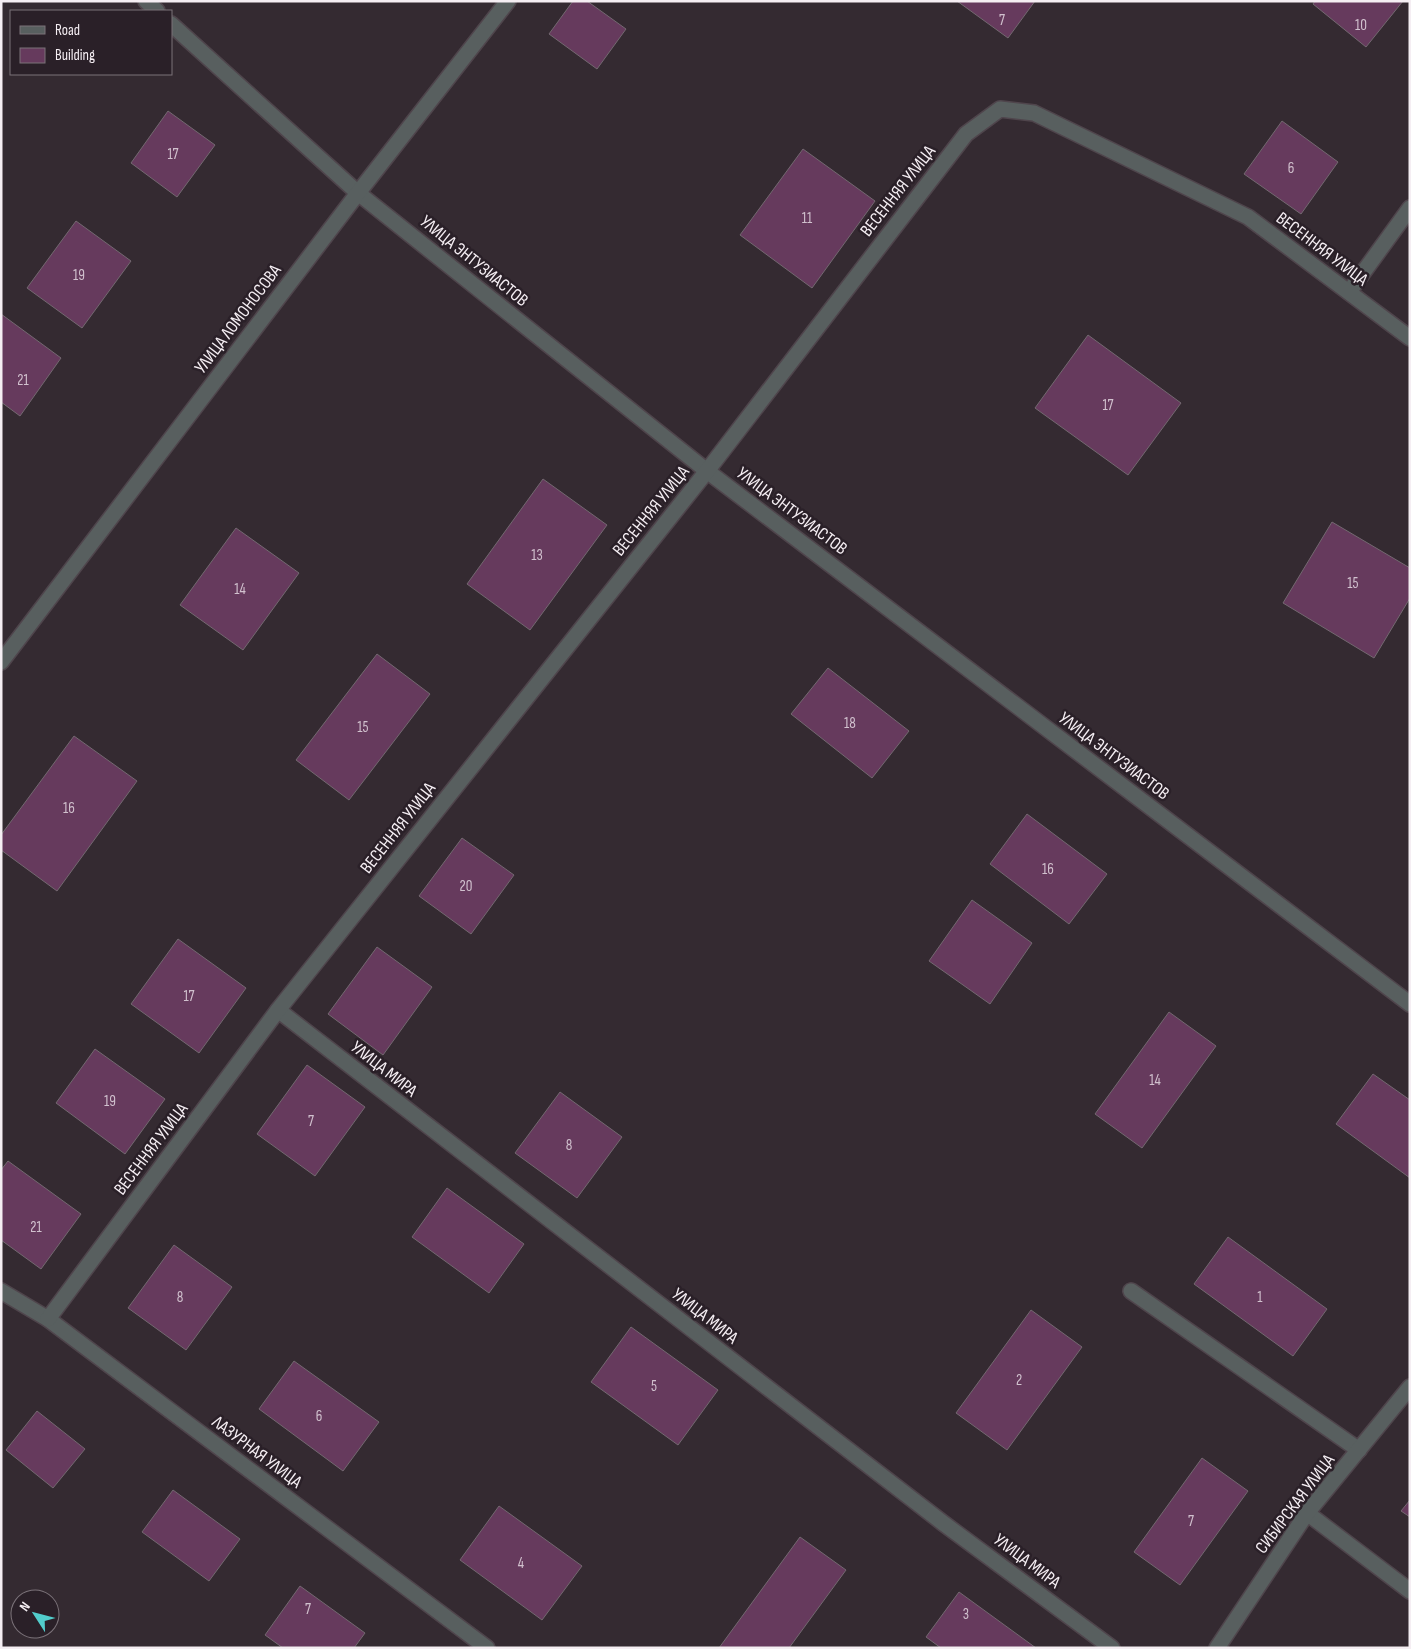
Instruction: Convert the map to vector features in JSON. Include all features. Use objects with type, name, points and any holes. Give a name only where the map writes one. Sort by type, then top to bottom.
[{"type":"street","points":[[146,1],[156,10]]},
{"type":"street","name":"УЛИЦА ЛОМОНОСОВА","points":[[1,662],[358,193],[508,1]]},
{"type":"street","name":"УЛИЦА ЭНТУЗИАСТОВ","points":[[172,25],[358,193],[707,471],[1410,1004]]},
{"type":"street","name":"ВЕСЕННЯЯ УЛИЦА","points":[[48,1319],[278,1010],[707,471],[966,134],[1000,109],[1034,113],[1248,217],[1410,338]]},
{"type":"street","points":[[1349,292],[1410,208]]},
{"type":"street","name":"УЛИЦА МИРА","points":[[278,1010],[943,1523],[1112,1648]]},
{"type":"street","name":"ЛАЗУРНАЯ УЛИЦА","points":[[1,1291],[48,1319],[487,1648]]},
{"type":"street","points":[[1131,1291],[1359,1450]]},
{"type":"street","name":"СИБИРСКАЯ УЛИЦА","points":[[1217,1648],[1307,1513],[1410,1387]]},
{"type":"street","points":[[1307,1513],[1410,1591]]},
{"type":"building","points":[[573,1],[587,1],[626,29],[597,69],[549,34]]},
{"type":"building","points":[[957,1],[1035,1],[1008,38]]},
{"type":"building","points":[[1315,1],[1403,1],[1366,47],[1313,4]]},
{"type":"building","points":[[168,111],[215,145],[177,197],[131,163]]},
{"type":"building","points":[[1282,121],[1338,162],[1301,214],[1244,174]]},
{"type":"building","points":[[803,149],[875,201],[812,288],[740,235]]},
{"type":"building","points":[[76,221],[131,261],[82,328],[27,288]]},
{"type":"building","points":[[1,314],[61,358],[20,416],[1,402]]},
{"type":"building","points":[[1088,335],[1181,403],[1128,475],[1035,408]]},
{"type":"building","points":[[543,479],[607,525],[530,630],[467,584]]},
{"type":"building","points":[[1332,522],[1410,568],[1410,598],[1374,658],[1283,603]]},
{"type":"building","points":[[236,528],[299,573],[243,650],[180,605]]},
{"type":"building","points":[[377,654],[430,694],[349,800],[296,760]]},
{"type":"building","points":[[828,668],[909,731],[872,778],[791,714]]},
{"type":"building","points":[[74,736],[137,781],[57,891],[1,850],[1,835]]},
{"type":"building","points":[[1027,814],[1107,874],[1069,924],[990,864]]},
{"type":"building","points":[[462,838],[514,875],[471,934],[419,896]]},
{"type":"building","points":[[972,900],[1032,943],[990,1004],[929,961]]},
{"type":"building","points":[[178,939],[246,988],[199,1053],[131,1004]]},
{"type":"building","points":[[377,947],[432,987],[383,1055],[328,1014]]},
{"type":"building","points":[[1169,1012],[1216,1046],[1142,1148],[1095,1114]]},
{"type":"building","points":[[95,1049],[165,1099],[125,1154],[56,1103]]},
{"type":"building","points":[[307,1065],[365,1107],[315,1176],[257,1134]]},
{"type":"building","points":[[1373,1074],[1410,1100],[1410,1178],[1336,1124]]},
{"type":"building","points":[[560,1092],[622,1137],[577,1198],[515,1153]]},
{"type":"building","points":[[8,1161],[81,1214],[41,1269],[1,1240],[1,1170]]},
{"type":"building","points":[[447,1188],[524,1244],[489,1293],[412,1237]]},
{"type":"building","points":[[1228,1237],[1327,1309],[1293,1356],[1194,1284]]},
{"type":"building","points":[[174,1245],[232,1287],[186,1350],[128,1308]]},
{"type":"building","points":[[1031,1310],[1082,1347],[1007,1450],[956,1413]]},
{"type":"building","points":[[631,1327],[718,1390],[678,1445],[591,1382]]},
{"type":"building","points":[[294,1361],[379,1422],[343,1471],[259,1409]]},
{"type":"building","points":[[37,1411],[85,1449],[53,1488],[6,1450]]},
{"type":"building","points":[[1202,1458],[1248,1491],[1180,1585],[1134,1552]]},
{"type":"building","points":[[173,1490],[240,1539],[209,1581],[142,1532]]},
{"type":"building","points":[[1410,1500],[1410,1517],[1401,1511]]},
{"type":"building","points":[[499,1506],[582,1566],[542,1620],[460,1560]]},
{"type":"building","points":[[800,1537],[846,1570],[789,1648],[719,1648]]},
{"type":"building","points":[[300,1586],[365,1633],[354,1648],[283,1648],[265,1635]]},
{"type":"building","points":[[959,1592],[1036,1648],[941,1648],[926,1637]]}]
